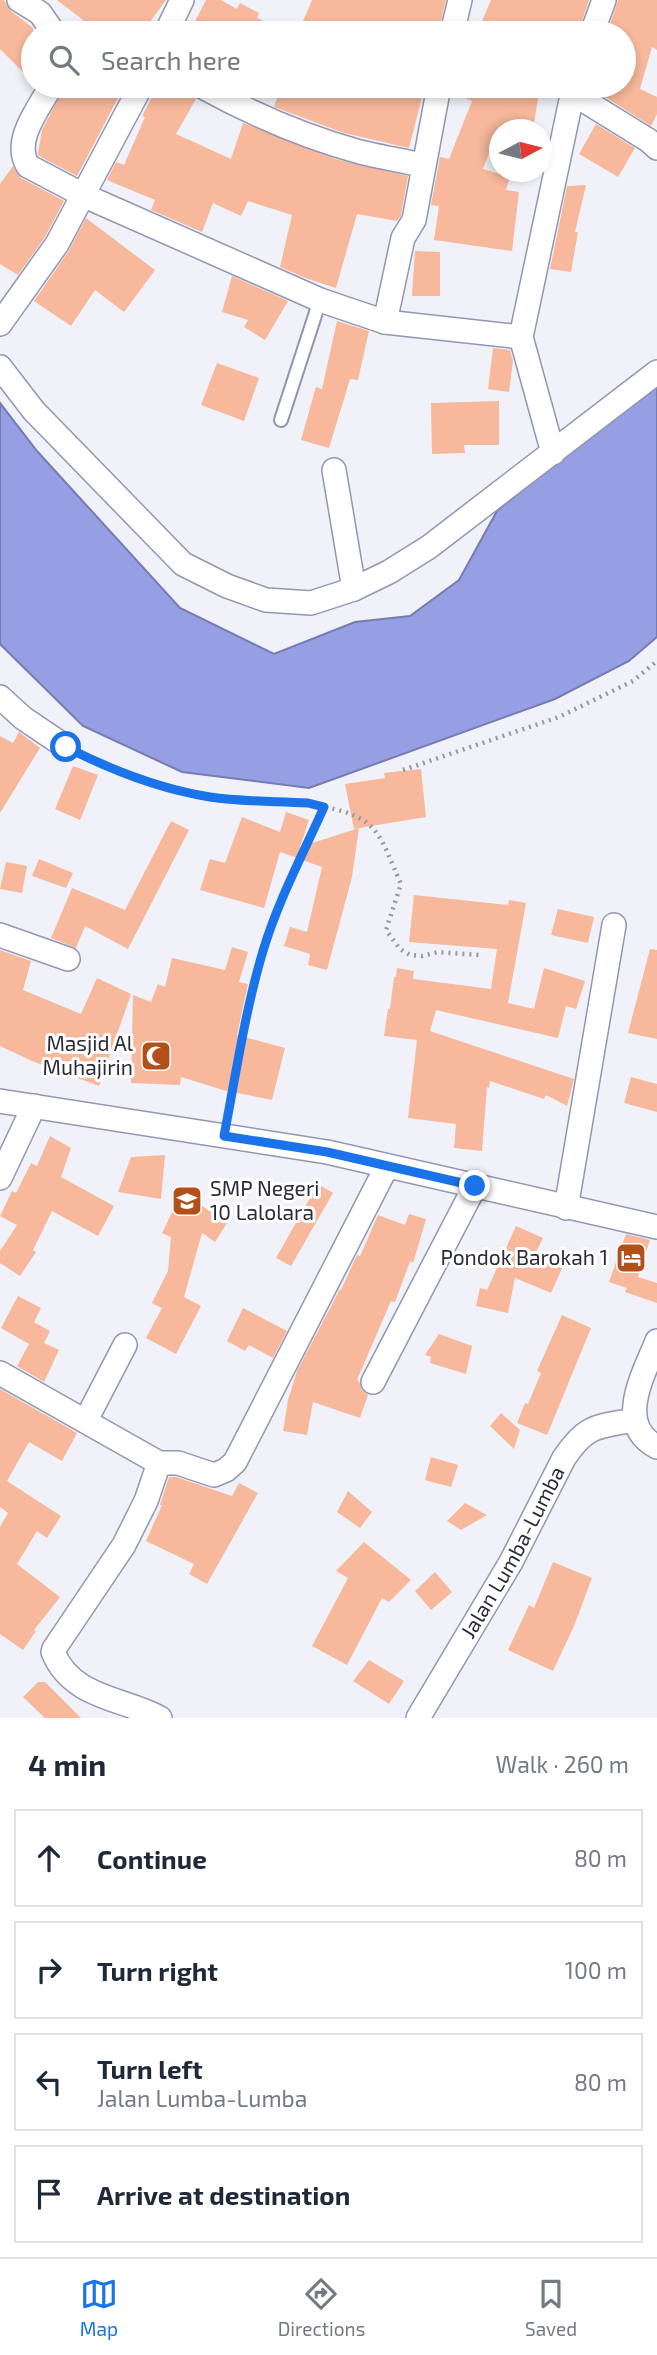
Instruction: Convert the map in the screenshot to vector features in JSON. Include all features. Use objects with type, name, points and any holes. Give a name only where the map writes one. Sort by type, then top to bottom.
[{"type":"street","points":[[19,0],[40,13],[46,21]]},
{"type":"street","points":[[172,21],[182,0]]},
{"type":"street","points":[[455,21],[460,0]]},
{"type":"street","points":[[596,21],[604,0]]},
{"type":"street","points":[[45,98],[25,135],[24,160],[28,166],[85,196],[320,300],[385,322],[521,337]]},
{"type":"street","points":[[0,324],[57,244],[85,196],[135,98]]},
{"type":"street","points":[[225,98],[252,112],[359,152],[423,165]]},
{"type":"street","points":[[385,322],[403,238],[414,220],[437,98]]},
{"type":"street","points":[[553,453],[521,337],[571,98]]},
{"type":"street","points":[[585,98],[657,148]]},
{"type":"street","points":[[0,367],[34,411],[183,564],[227,586],[266,600],[311,603],[354,589],[429,547],[657,372]]},
{"type":"street","points":[[334,470],[354,589]]},
{"type":"street","points":[[0,697],[23,718],[66,747]]},
{"type":"street","points":[[566,1208],[614,925]]},
{"type":"street","points":[[0,935],[68,959]]},
{"type":"street","points":[[0,1101],[327,1152],[657,1227]]},
{"type":"street","points":[[0,1178],[34,1106]]},
{"type":"street","points":[[0,1373],[159,1463],[178,1464],[214,1475],[226,1470],[235,1462],[387,1166]]},
{"type":"street","points":[[373,1382],[475,1186]]},
{"type":"street","points":[[657,1340],[637,1391],[634,1408],[638,1432],[657,1447]]},
{"type":"street","points":[[86,1420],[125,1345]]},
{"type":"street","name":"Jalan Lumba-Lumba","points":[[418,1718],[479,1618],[578,1437],[596,1427],[634,1420]]},
{"type":"street","points":[[159,1463],[146,1501],[124,1545],[53,1652],[66,1671],[83,1687],[107,1700],[160,1718]]},
{"type":"lane","points":[[281,420],[320,300]]},
{"type":"path","points":[[402,770],[559,717],[634,681],[657,661]]},
{"type":"path","points":[[66,747],[127,774],[211,797],[308,803],[342,810],[361,818],[378,832],[401,884],[386,930],[400,949],[410,955],[422,956],[439,952],[480,955]]},
{"type":"path","points":[[224,1136],[263,950],[324,807]]},
{"type":"water","points":[[657,387],[657,637],[629,661],[555,699],[309,788],[182,772],[83,726],[0,644],[0,403],[37,451],[180,608],[274,654],[355,622],[410,616],[459,580],[497,511],[555,463]]},
{"type":"building","points":[[0,0],[4,0],[11,11],[24,21],[21,21],[21,70],[0,49]]},
{"type":"building","points":[[57,0],[166,0],[151,21],[84,21]]},
{"type":"building","points":[[206,0],[221,0],[237,9],[240,3],[259,13],[257,18],[264,21],[195,21]]},
{"type":"building","points":[[312,0],[446,0],[441,21],[303,21]]},
{"type":"building","points":[[491,0],[589,0],[582,21],[482,21]]},
{"type":"building","points":[[618,0],[657,0],[657,50],[652,47],[640,89],[657,97],[657,114],[651,126],[607,98],[636,98],[636,21],[611,21]]},
{"type":"building","points":[[59,98],[118,98],[77,176],[39,156],[42,130]]},
{"type":"building","points":[[152,98],[195,98],[176,134],[231,159],[243,123],[335,159],[408,176],[401,215],[397,221],[357,214],[336,288],[308,279],[280,267],[292,215],[248,201],[241,216],[213,203],[202,232],[151,210],[155,200],[107,180],[116,162],[124,165],[145,117],[142,116]]},
{"type":"building","points":[[277,98],[422,98],[409,148],[344,133],[274,107]]},
{"type":"building","points":[[465,98],[538,98],[535,119],[489,119],[489,153],[483,169],[489,171],[489,182],[508,182],[506,190],[519,192],[512,251],[434,240],[439,206],[431,205],[440,157],[449,159],[472,101]]},
{"type":"building","points":[[596,124],[635,148],[618,177],[579,154]]},
{"type":"building","points":[[13,166],[21,178],[64,201],[45,237],[18,275],[0,264],[0,184]]},
{"type":"building","points":[[586,185],[575,232],[578,232],[571,272],[550,269],[567,186]]},
{"type":"building","points":[[86,218],[155,270],[124,312],[95,290],[71,326],[34,301],[68,252]]},
{"type":"building","points":[[415,251],[440,252],[440,296],[412,296]]},
{"type":"building","points":[[232,276],[288,301],[265,340],[244,327],[248,320],[222,312]]},
{"type":"building","points":[[337,321],[369,331],[358,380],[350,379],[329,448],[301,440],[316,387],[322,389]]},
{"type":"building","points":[[493,348],[510,350],[513,361],[509,392],[488,389]]},
{"type":"building","points":[[217,363],[259,378],[244,421],[201,405]]},
{"type":"building","points":[[499,401],[499,445],[464,445],[465,453],[432,454],[431,403]]},
{"type":"building","points":[[19,732],[40,748],[0,813],[0,736],[13,743]]},
{"type":"building","points":[[73,766],[98,775],[80,820],[55,809]]},
{"type":"building","points":[[421,769],[426,817],[354,829],[345,784],[385,778],[384,773]]},
{"type":"building","points":[[286,812],[309,820],[300,847],[359,828],[352,877],[327,970],[308,965],[310,954],[284,946],[290,927],[307,932],[322,867],[280,852],[264,908],[200,890],[210,859],[225,863],[242,817],[280,832]]},
{"type":"building","points":[[171,821],[189,830],[128,949],[85,926],[76,948],[51,938],[72,888],[125,910]]},
{"type":"building","points":[[39,859],[73,873],[66,888],[32,876]]},
{"type":"building","points":[[6,862],[27,866],[22,893],[0,889]]},
{"type":"building","points":[[414,895],[508,905],[509,900],[526,903],[508,1003],[534,1009],[544,968],[585,981],[576,1009],[566,1006],[558,1038],[436,1010],[430,1031],[574,1079],[567,1106],[546,1095],[544,1099],[490,1081],[489,1088],[487,1087],[482,1151],[454,1148],[456,1124],[408,1118],[417,1040],[384,1036],[397,968],[414,971],[413,979],[491,989],[497,949],[409,942]]},
{"type":"building","points":[[558,909],[594,917],[588,943],[551,935]]},
{"type":"building","points":[[232,947],[248,952],[239,982],[248,984],[237,1035],[285,1048],[272,1100],[223,1090],[181,1077],[180,1085],[131,1083],[133,995],[151,1002],[158,984],[165,987],[172,958],[225,970]]},
{"type":"building","points":[[650,949],[657,950],[657,1039],[628,1033]]},
{"type":"building","points":[[0,950],[31,961],[23,990],[81,1014],[97,978],[131,994],[99,1086],[0,1046]]},
{"type":"building","points":[[631,1077],[657,1084],[657,1112],[624,1103]]},
{"type":"building","points":[[50,1136],[71,1148],[61,1177],[114,1206],[98,1236],[52,1211],[33,1250],[36,1252],[20,1276],[0,1263],[0,1251],[17,1225],[0,1216],[12,1191],[16,1193],[31,1163],[37,1166]]},
{"type":"building","points":[[165,1155],[161,1199],[118,1192],[131,1157]]},
{"type":"building","points":[[318,1184],[333,1193],[291,1266],[276,1258]]},
{"type":"building","points":[[182,1192],[227,1223],[215,1242],[202,1233],[184,1297],[201,1306],[176,1354],[146,1338],[162,1308],[152,1303],[168,1271],[171,1237],[162,1233]]},
{"type":"building","points":[[409,1214],[426,1219],[413,1263],[410,1261],[395,1302],[391,1301],[357,1380],[368,1395],[360,1418],[313,1402],[307,1435],[283,1431],[288,1400],[297,1371],[357,1255],[360,1256],[378,1215],[405,1225]]},
{"type":"building","points":[[516,1226],[543,1238],[536,1252],[564,1264],[551,1293],[515,1278],[508,1313],[476,1306],[480,1288],[487,1290]]},
{"type":"building","name":"Pondok Barokah 1","points":[[626,1234],[650,1240],[638,1277],[657,1283],[657,1303],[625,1292],[627,1288],[609,1282]]},
{"type":"building","points":[[18,1296],[41,1308],[34,1322],[50,1331],[44,1343],[59,1350],[44,1382],[17,1366],[29,1344],[1,1328]]},
{"type":"building","points":[[243,1308],[287,1331],[273,1358],[249,1345],[245,1351],[227,1341]]},
{"type":"building","points":[[562,1315],[591,1328],[547,1435],[517,1423],[541,1373],[537,1371]]},
{"type":"building","points":[[439,1334],[472,1346],[466,1374],[430,1363],[431,1357],[425,1355]]},
{"type":"building","points":[[0,1389],[77,1433],[62,1461],[29,1442],[7,1481],[61,1516],[47,1538],[37,1531],[17,1564],[60,1597],[34,1630],[36,1631],[23,1650],[0,1634],[0,1527],[8,1513],[0,1507]]},
{"type":"building","points":[[501,1413],[520,1430],[514,1449],[490,1426]]},
{"type":"building","points":[[431,1457],[458,1465],[451,1487],[425,1480]]},
{"type":"building","points":[[169,1477],[232,1496],[239,1483],[258,1493],[207,1584],[189,1574],[194,1564],[146,1541],[162,1505]]},
{"type":"building","points":[[348,1491],[372,1512],[360,1528],[337,1512]]},
{"type":"building","points":[[465,1503],[487,1515],[461,1530],[447,1521]]},
{"type":"building","points":[[364,1542],[411,1580],[389,1602],[382,1598],[347,1665],[312,1646],[348,1578],[336,1571]]},
{"type":"building","points":[[553,1562],[592,1578],[553,1671],[508,1650],[529,1605],[534,1608]]},
{"type":"building","points":[[435,1572],[452,1592],[431,1610],[415,1591]]},
{"type":"building","points":[[369,1660],[404,1681],[389,1704],[353,1681]]},
{"type":"building","points":[[38,1682],[45,1682],[81,1718],[45,1718],[23,1697]]},
{"type":"place","name":"Masjid Al Muhajirin","points":[[156,1056]]},
{"type":"place","name":"SMP Negeri 10 Lalolara","points":[[187,1201]]},
{"type":"place","name":"Pondok Barokah 1","points":[[631,1258]]},
{"type":"route","points":[[66,747],[104,766],[149,782],[211,797],[308,803],[324,807],[263,950],[224,1136],[327,1152],[475,1186]]}]
